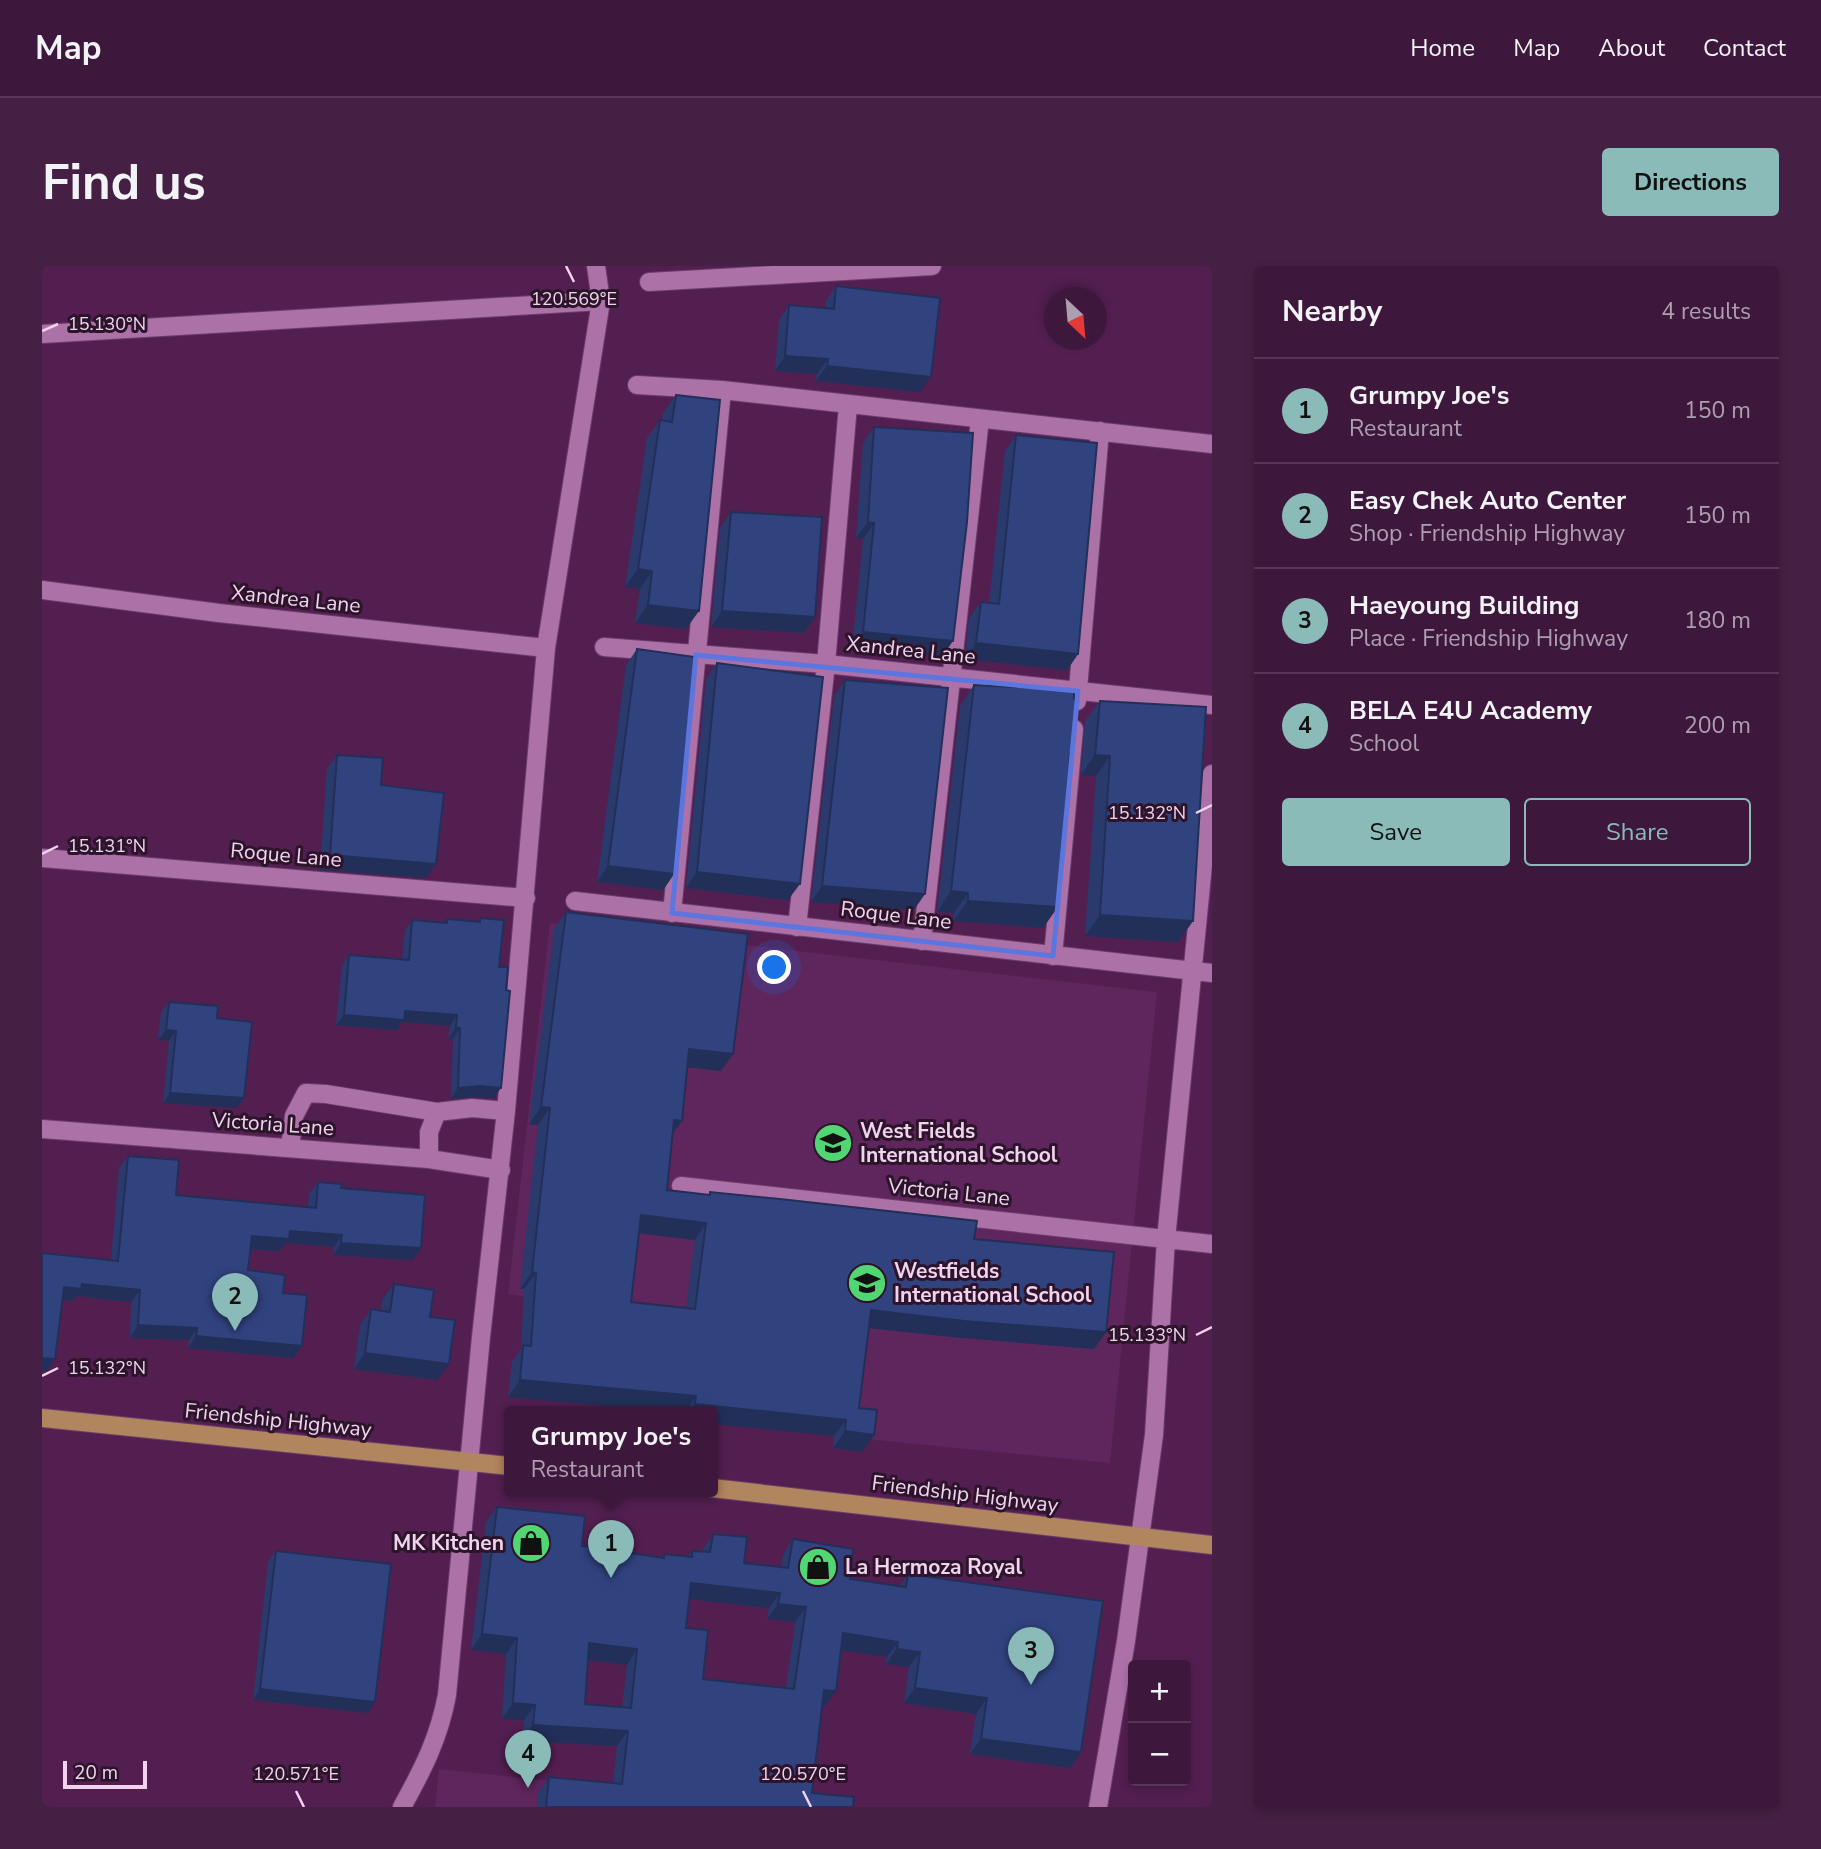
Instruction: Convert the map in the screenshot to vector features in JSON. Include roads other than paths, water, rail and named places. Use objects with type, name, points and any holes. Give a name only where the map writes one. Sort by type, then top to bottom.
[{"type":"main road","name":"Friendship Highway","points":[[42,1418],[504,1466]]},
{"type":"main road","name":"Friendship Highway","points":[[718,1489],[1212,1545]]},
{"type":"street","points":[[402,1807],[426,1764],[443,1719],[501,1170],[547,648],[601,301],[596,266]]},
{"type":"street","points":[[649,282],[932,266]]},
{"type":"street","points":[[42,334],[601,301]]},
{"type":"street","points":[[637,385],[722,390],[1212,443]]},
{"type":"street","points":[[672,913],[722,390]]},
{"type":"street","points":[[797,927],[826,664],[848,405]]},
{"type":"street","points":[[922,941],[980,419]]},
{"type":"street","points":[[1052,956],[1100,432]]},
{"type":"street","name":"Xandrea Lane","points":[[42,590],[219,613],[547,648]]},
{"type":"street","name":"Xandrea Lane","points":[[604,647],[826,664],[1212,705]]},
{"type":"street","points":[[1098,1807],[1141,1538],[1154,1435],[1166,1239],[1212,774]]},
{"type":"street","name":"Roque Lane","points":[[42,858],[526,898]]},
{"type":"street","name":"Roque Lane","points":[[575,901],[1212,973]]},
{"type":"street","points":[[290,1148],[294,1116],[306,1093],[437,1112],[472,1108],[506,1111]]},
{"type":"street","points":[[429,1159],[429,1132],[437,1112]]},
{"type":"street","name":"Victoria Lane","points":[[42,1129],[429,1159],[501,1170]]},
{"type":"street","name":"Victoria Lane","points":[[681,1186],[1212,1244]]},
{"type":"place","name":"West Fields International School","points":[[833,1143]]},
{"type":"place","name":"Westfields International School","points":[[867,1283]]},
{"type":"place","name":"Easy Chek Auto Center","points":[[235,1331]]},
{"type":"place","name":"MK Kitchen","points":[[531,1543]]},
{"type":"place","name":"La Hermoza Royal","points":[[818,1567]]},
{"type":"place","name":"Grumpy Joe's","points":[[611,1578]]},
{"type":"place","name":"Haeyoung Building","points":[[1031,1685]]},
{"type":"place","name":"BELA E4U Academy","points":[[528,1788]]}]
